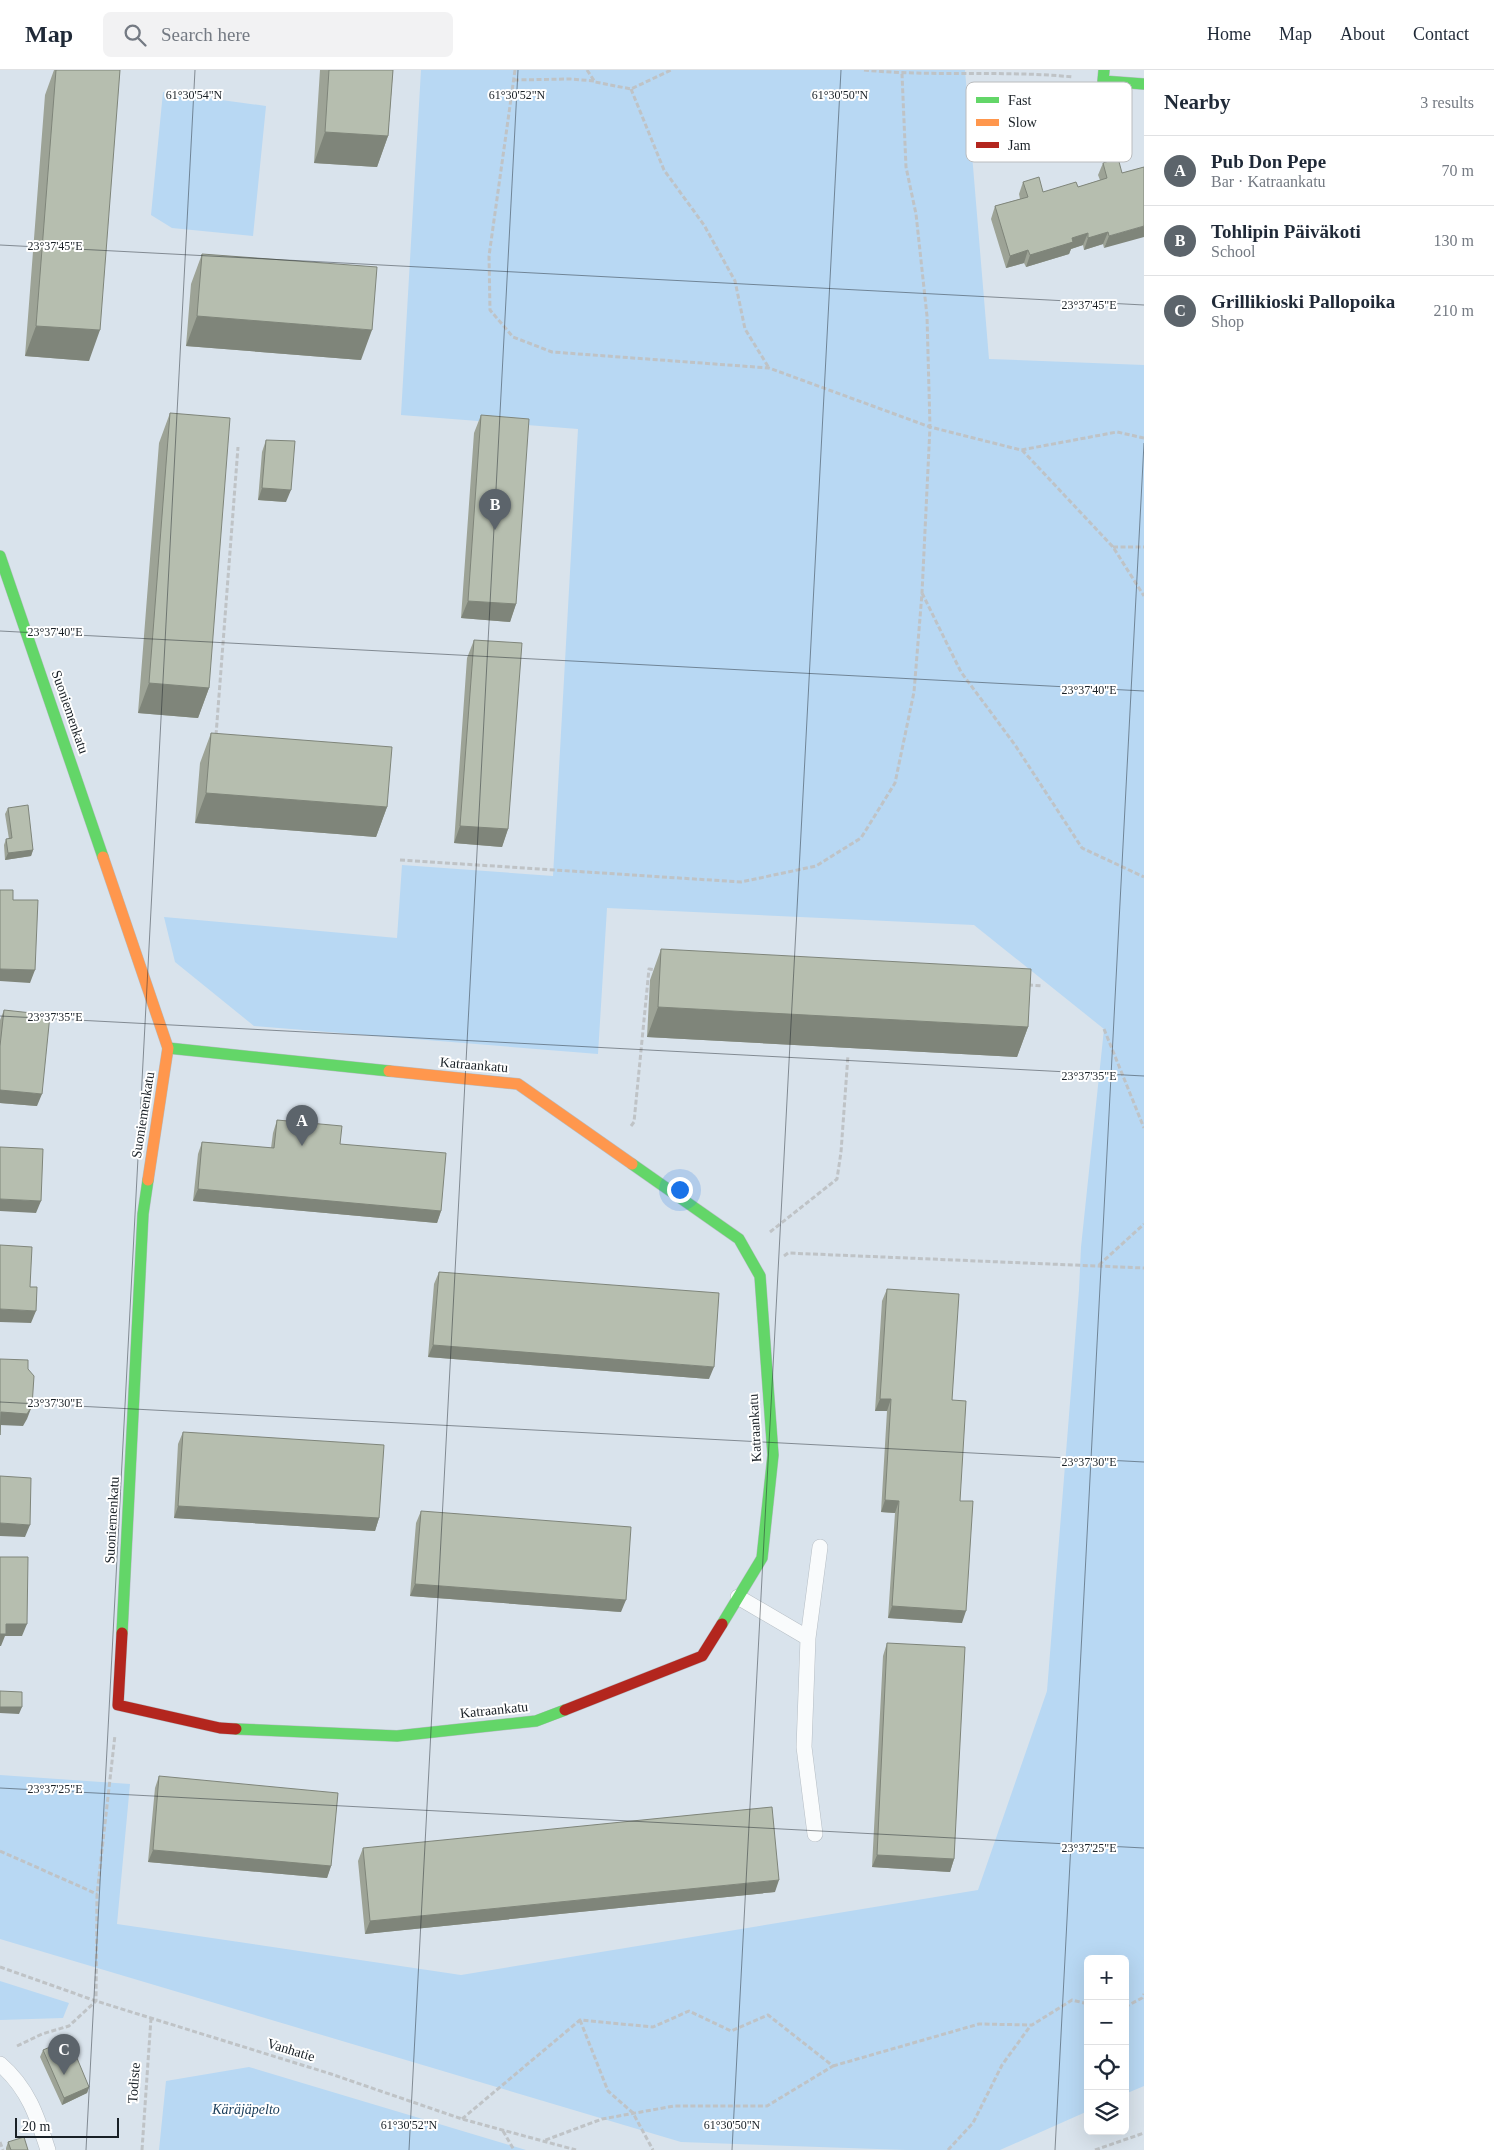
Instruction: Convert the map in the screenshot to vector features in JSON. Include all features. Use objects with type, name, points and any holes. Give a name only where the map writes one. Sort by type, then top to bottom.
[{"type":"street","points":[[1104,76],[1144,84]]},
{"type":"street","name":"Suoniemenkatu","points":[[0,556],[168,1048],[143,1214],[118,1705]]},
{"type":"street","name":"Katraankatu","points":[[118,1705],[220,1728],[388,1735],[536,1721],[702,1656],[762,1558],[773,1455],[760,1276],[739,1239],[518,1084],[168,1048]]},
{"type":"lane","points":[[815,1834],[804,1747],[808,1638],[820,1547]]},
{"type":"lane","points":[[738,1597],[808,1638]]},
{"type":"lane","points":[[0,2064],[20,2083],[30,2101],[48,2150]]},
{"type":"path","points":[[515,70],[490,256],[490,310],[513,338],[552,352],[769,368],[930,427],[1021,450],[1118,432],[1144,438]]},
{"type":"path","points":[[587,70],[595,82]]},
{"type":"path","points":[[514,80],[570,79],[631,89],[671,70]]},
{"type":"path","points":[[864,70],[902,74],[985,72],[1069,77],[1104,76]]},
{"type":"path","points":[[400,860],[741,882],[816,866],[861,838],[895,783],[914,692],[922,593],[930,427],[927,316],[916,214],[906,167],[902,74]]},
{"type":"path","points":[[631,89],[664,170],[704,225],[735,281],[745,329],[769,368]]},
{"type":"path","points":[[216,741],[238,448]]},
{"type":"path","points":[[1021,450],[1113,547],[1144,596]]},
{"type":"path","points":[[1113,547],[1144,547]]},
{"type":"path","points":[[922,593],[961,672],[1015,745],[1082,848],[1144,877]]},
{"type":"path","points":[[616,1153],[634,1122],[649,970],[658,970]]},
{"type":"path","points":[[1023,985],[1043,986]]},
{"type":"path","points":[[1104,1029],[1144,1128]]},
{"type":"path","points":[[747,1252],[837,1178],[841,1152],[848,1056]]},
{"type":"path","points":[[1098,1265],[1144,1224]]},
{"type":"path","points":[[760,1276],[788,1253],[1144,1268]]},
{"type":"path","points":[[10,2051],[42,2034],[69,2026],[96,2001],[97,1894],[118,1705]]},
{"type":"path","points":[[0,1851],[97,1894]]},
{"type":"path","name":"Vanhatie","points":[[0,1968],[96,2001],[331,2074],[462,2119],[576,2150]]},
{"type":"path","points":[[1129,2005],[1142,1998],[1144,1994]]},
{"type":"path","points":[[948,2150],[973,2123],[1002,2065],[1032,2025],[1072,2000],[1084,2003]]},
{"type":"path","points":[[462,2119],[580,2020],[653,2027],[689,2011],[731,2031],[768,2015],[833,2066]]},
{"type":"path","name":"Todiste","points":[[142,2150],[151,2018]]},
{"type":"path","points":[[580,2020],[608,2091],[633,2113],[653,2150]]},
{"type":"path","points":[[543,2141],[602,2119],[674,2106],[767,2106],[833,2066],[979,2024],[1032,2025]]},
{"type":"path","points":[[503,2130],[514,2150]]},
{"type":"path","points":[[1095,2150],[1144,2133]]},
{"type":"path","points":[[0,2142],[3,2150]]},
{"type":"green space","points":[[421,70],[965,70],[966,162],[973,162],[989,359],[1144,365],[1144,2086],[1129,2092],[1129,1955],[1084,1955],[1084,2113],[1000,2150],[906,2150],[681,2142],[0,1939],[0,1775],[130,1784],[117,1924],[461,1975],[978,1890],[1047,1691],[1081,1247],[1104,1029],[974,925],[607,908],[598,1054],[254,1026],[175,962],[164,917],[397,938],[402,865],[553,876],[578,429],[401,415]]},
{"type":"green space","points":[[163,92],[266,106],[253,236],[172,228],[151,215]]},
{"type":"green space","points":[[0,1981],[69,2003],[63,2018],[0,2020]]},
{"type":"green space","name":"Käräjäpelto","points":[[249,2067],[526,2150],[159,2150],[166,2081]]},
{"type":"building","points":[[56,70],[120,70],[100,330],[36,326]]},
{"type":"building","points":[[329,70],[393,70],[388,136],[325,132]]},
{"type":"building","points":[[1119,162],[1122,173],[1144,167],[1144,226],[1109,236],[1108,232],[1088,238],[1088,233],[1072,238],[1073,242],[1030,255],[1028,250],[1010,256],[995,206],[1028,197],[1023,182],[1039,177],[1043,192],[1076,182],[1078,187],[1107,178],[1103,163]]},
{"type":"building","points":[[202,254],[377,267],[372,330],[197,316]]},
{"type":"building","points":[[170,413],[230,418],[209,688],[149,683]]},
{"type":"building","points":[[481,415],[529,419],[516,604],[468,601]]},
{"type":"building","points":[[266,440],[295,441],[291,490],[262,488]]},
{"type":"building","points":[[474,640],[522,643],[508,829],[460,826]]},
{"type":"building","points":[[211,733],[392,747],[387,807],[206,793]]},
{"type":"building","points":[[28,805],[33,850],[8,853],[6,839],[12,838],[8,808]]},
{"type":"building","points":[[0,890],[13,890],[13,900],[38,900],[35,970],[0,969]]},
{"type":"building","points":[[661,949],[1031,969],[1028,1027],[658,1007]]},
{"type":"building","points":[[4,1010],[50,1015],[42,1094],[0,1090],[0,1046]]},
{"type":"building","points":[[277,1120],[342,1126],[340,1144],[446,1153],[441,1211],[198,1189],[202,1142],[274,1148]]},
{"type":"building","points":[[0,1147],[43,1149],[41,1201],[0,1199]]},
{"type":"building","points":[[0,1245],[32,1247],[30,1287],[37,1287],[36,1311],[0,1309]]},
{"type":"building","points":[[439,1272],[719,1293],[714,1367],[433,1345]]},
{"type":"building","points":[[887,1289],[959,1294],[952,1400],[966,1401],[960,1501],[973,1501],[966,1611],[892,1606],[899,1501],[885,1500],[891,1399],[880,1399]]},
{"type":"building","points":[[0,1359],[28,1360],[28,1369],[34,1376],[32,1406],[27,1414],[1,1412],[0,1435]]},
{"type":"building","points":[[183,1432],[384,1445],[379,1518],[178,1506]]},
{"type":"building","points":[[0,1476],[31,1478],[30,1525],[0,1523]]},
{"type":"building","points":[[421,1511],[631,1527],[626,1600],[415,1584]]},
{"type":"building","points":[[0,1557],[28,1557],[27,1624],[6,1624],[6,1634],[0,1634]]},
{"type":"building","points":[[887,1643],[965,1647],[954,1859],[877,1855]]},
{"type":"building","points":[[0,1691],[22,1692],[22,1707],[0,1707]]},
{"type":"building","points":[[159,1776],[338,1793],[331,1866],[153,1850]]},
{"type":"building","points":[[772,1807],[779,1880],[370,1921],[363,1848]]},
{"type":"building","points":[[69,2039],[89,2087],[64,2098],[43,2050]]},
{"type":"building","points":[[24,2137],[28,2150],[11,2150],[8,2142]]},
{"type":"traffic: fast","points":[[1104,70],[1103,81],[1117,82]]},
{"type":"traffic: fast","points":[[1132,83],[1144,84]]},
{"type":"traffic: fast","points":[[0,556],[103,857]]},
{"type":"traffic: fast","points":[[168,1048],[389,1071]]},
{"type":"traffic: fast","points":[[632,1164],[739,1239],[760,1276],[773,1455],[762,1558],[722,1624]]},
{"type":"traffic: fast","points":[[122,1633],[143,1214],[148,1180]]},
{"type":"traffic: fast","points":[[236,1729],[397,1736],[536,1721],[565,1710]]},
{"type":"traffic: slow","points":[[103,857],[168,1048],[148,1180]]},
{"type":"traffic: slow","points":[[389,1071],[518,1084],[632,1164]]},
{"type":"traffic: jam","points":[[565,1710],[702,1656],[722,1624]]},
{"type":"traffic: jam","points":[[122,1633],[118,1705],[220,1728],[236,1729]]},
{"type":"place","name":"Tohlipin Päiväkoti","points":[[495,530]]},
{"type":"place","name":"Pub Don Pepe","points":[[302,1146]]},
{"type":"place","name":"Grillikioski Pallopoika","points":[[64,2075]]}]
